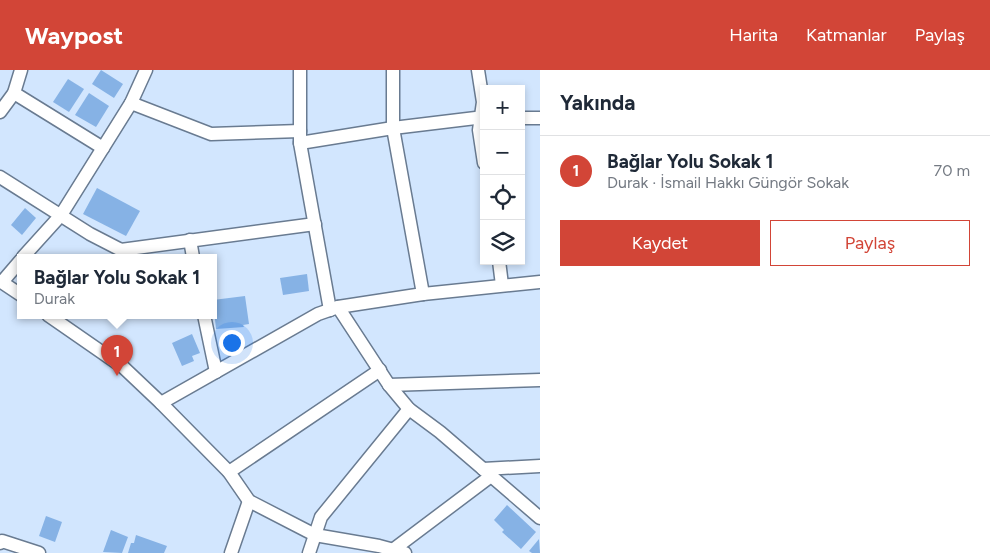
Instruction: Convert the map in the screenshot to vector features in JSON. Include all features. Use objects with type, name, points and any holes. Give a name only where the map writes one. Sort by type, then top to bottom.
[{"type":"street","points":[[0,112],[14,93],[21,70]]},
{"type":"street","points":[[27,254],[61,214],[130,103],[146,70]]},
{"type":"street","points":[[300,70],[300,137],[315,224],[334,308],[409,409],[440,432],[540,518]]},
{"type":"street","points":[[393,70],[393,128],[424,294]]},
{"type":"street","points":[[478,70],[480,85]]},
{"type":"street","points":[[14,93],[103,148]]},
{"type":"street","points":[[130,103],[211,134],[300,137],[480,117]]},
{"type":"street","points":[[525,118],[540,118]]},
{"type":"street","points":[[0,177],[90,234],[121,250],[315,224]]},
{"type":"street","points":[[190,240],[192,254]]},
{"type":"street","points":[[17,264],[1,281],[17,292]]},
{"type":"street","points":[[499,265],[502,285]]},
{"type":"street","points":[[161,403],[318,314],[334,308],[424,294],[540,282]]},
{"type":"street","points":[[54,319],[123,367],[229,472],[249,502],[315,535],[397,552],[487,472],[540,466]]},
{"type":"street","points":[[205,319],[216,372]]},
{"type":"street","points":[[229,472],[380,370]]},
{"type":"street","points":[[389,384],[540,380]]},
{"type":"street","points":[[308,553],[320,517],[409,409]]},
{"type":"street","points":[[231,553],[249,502]]},
{"type":"street","points":[[0,542],[2,541],[38,553]]},
{"type":"building","points":[[101,70],[123,84],[114,98],[92,84]]},
{"type":"building","points":[[68,79],[84,89],[69,112],[53,102]]},
{"type":"building","points":[[89,93],[109,106],[96,127],[75,115]]},
{"type":"building","points":[[97,188],[140,211],[126,236],[83,214]]},
{"type":"building","points":[[25,208],[36,218],[22,235],[11,225]]},
{"type":"building","points":[[307,274],[309,291],[283,295],[280,278]]},
{"type":"building","points":[[245,296],[249,324],[243,325],[244,327],[216,329],[217,300]]},
{"type":"building","points":[[192,334],[200,353],[192,356],[194,361],[182,366],[172,343]]},
{"type":"building","points":[[507,505],[536,532],[521,549],[502,532],[504,530],[494,520]]},
{"type":"building","points":[[46,516],[62,522],[55,542],[39,536]]},
{"type":"building","points":[[111,530],[128,537],[122,553],[103,552]]},
{"type":"building","points":[[136,535],[167,546],[164,553],[128,553]]},
{"type":"building","points":[[539,539],[540,553],[532,553],[529,551]]},
{"type":"place","name":"Bağlar Yolu Sokak 1","points":[[117,376]]}]
